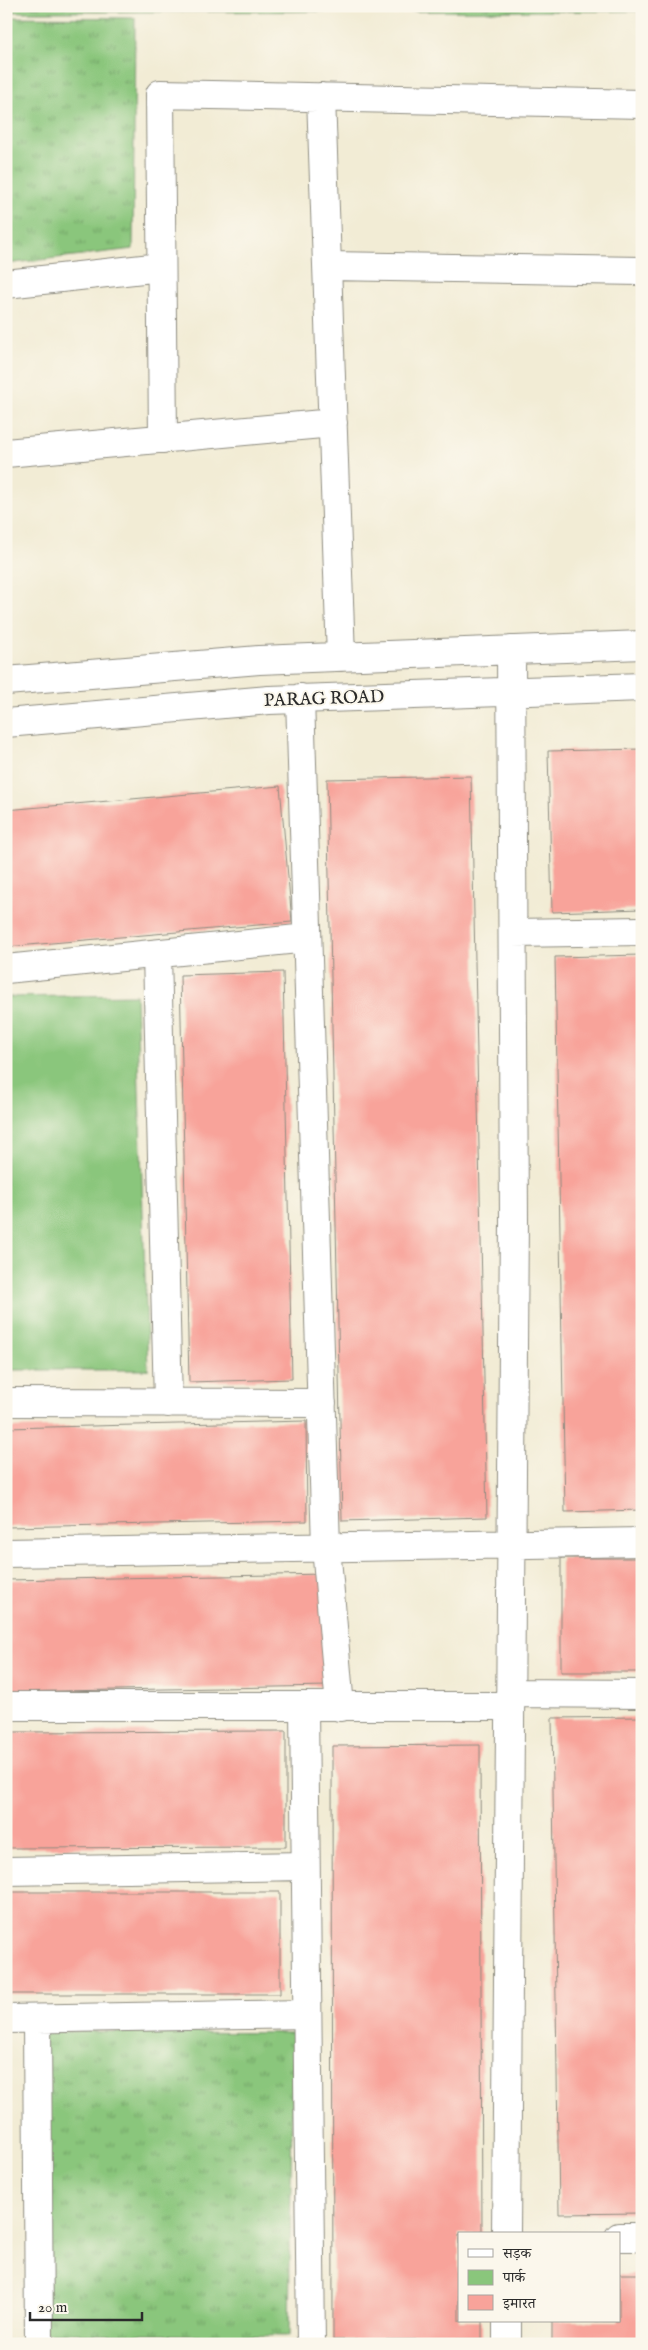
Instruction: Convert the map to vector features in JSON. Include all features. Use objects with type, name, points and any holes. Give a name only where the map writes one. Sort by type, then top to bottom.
[{"type":"street","points":[[163,439],[160,94],[642,104]]},
{"type":"street","points":[[321,97],[341,657]]},
{"type":"street","points":[[6,284],[161,266]]},
{"type":"street","points":[[327,266],[642,271]]},
{"type":"street","points":[[6,453],[333,423]]},
{"type":"street","points":[[6,681],[259,660],[642,645]]},
{"type":"street","points":[[506,2232],[514,1220],[511,650]]},
{"type":"street","name":"PARAG ROAD","points":[[6,723],[300,698],[642,687]]},
{"type":"street","points":[[300,698],[326,1547],[340,1707]]},
{"type":"street","points":[[513,933],[642,931]]},
{"type":"street","points":[[6,969],[307,938]]},
{"type":"street","points":[[157,954],[168,1403]]},
{"type":"street","points":[[6,1402],[322,1403]]},
{"type":"street","points":[[6,1553],[642,1542]]},
{"type":"street","points":[[6,1706],[340,1707],[642,1694]]},
{"type":"street","points":[[304,1707],[311,2344]]},
{"type":"street","points":[[6,1871],[305,1866]]},
{"type":"street","points":[[6,2019],[307,2014]]},
{"type":"street","points":[[37,2019],[39,2344]]},
{"type":"street","points":[[620,2237],[642,2237]]},
{"type":"street","points":[[507,2322],[507,2344]]},
{"type":"green space","points":[[6,6],[642,6],[642,11],[6,12]]},
{"type":"green space","points":[[6,17],[135,18],[133,249],[6,264]]},
{"type":"green space","points":[[136,995],[148,1370],[6,1370],[6,997]]},
{"type":"green space","points":[[44,2031],[293,2033],[289,2336],[41,2333]]},
{"type":"building","points":[[642,749],[642,909],[552,912],[548,751]]},
{"type":"building","points":[[471,776],[487,1517],[342,1521],[327,779]]},
{"type":"building","points":[[280,786],[292,922],[6,947],[6,810]]},
{"type":"building","points":[[642,955],[642,1510],[565,1512],[555,957]]},
{"type":"building","points":[[283,972],[292,1379],[189,1382],[180,975]]},
{"type":"building","points":[[306,1421],[307,1521],[6,1527],[6,1428]]},
{"type":"building","points":[[561,1558],[642,1558],[642,1672],[561,1672]]},
{"type":"building","points":[[327,1574],[329,1686],[6,1692],[6,1580]]},
{"type":"building","points":[[642,1717],[642,2213],[559,2214],[552,1718]]},
{"type":"building","points":[[286,1731],[286,1847],[6,1848],[6,1732]]},
{"type":"building","points":[[480,1745],[482,2232],[458,2232],[458,2322],[482,2322],[482,2339],[333,2340],[332,1746]]},
{"type":"building","points":[[6,1892],[280,1892],[280,1994],[6,1994]]},
{"type":"building","points":[[620,2274],[642,2274],[642,2344],[552,2344],[552,2322],[620,2322]]}]
